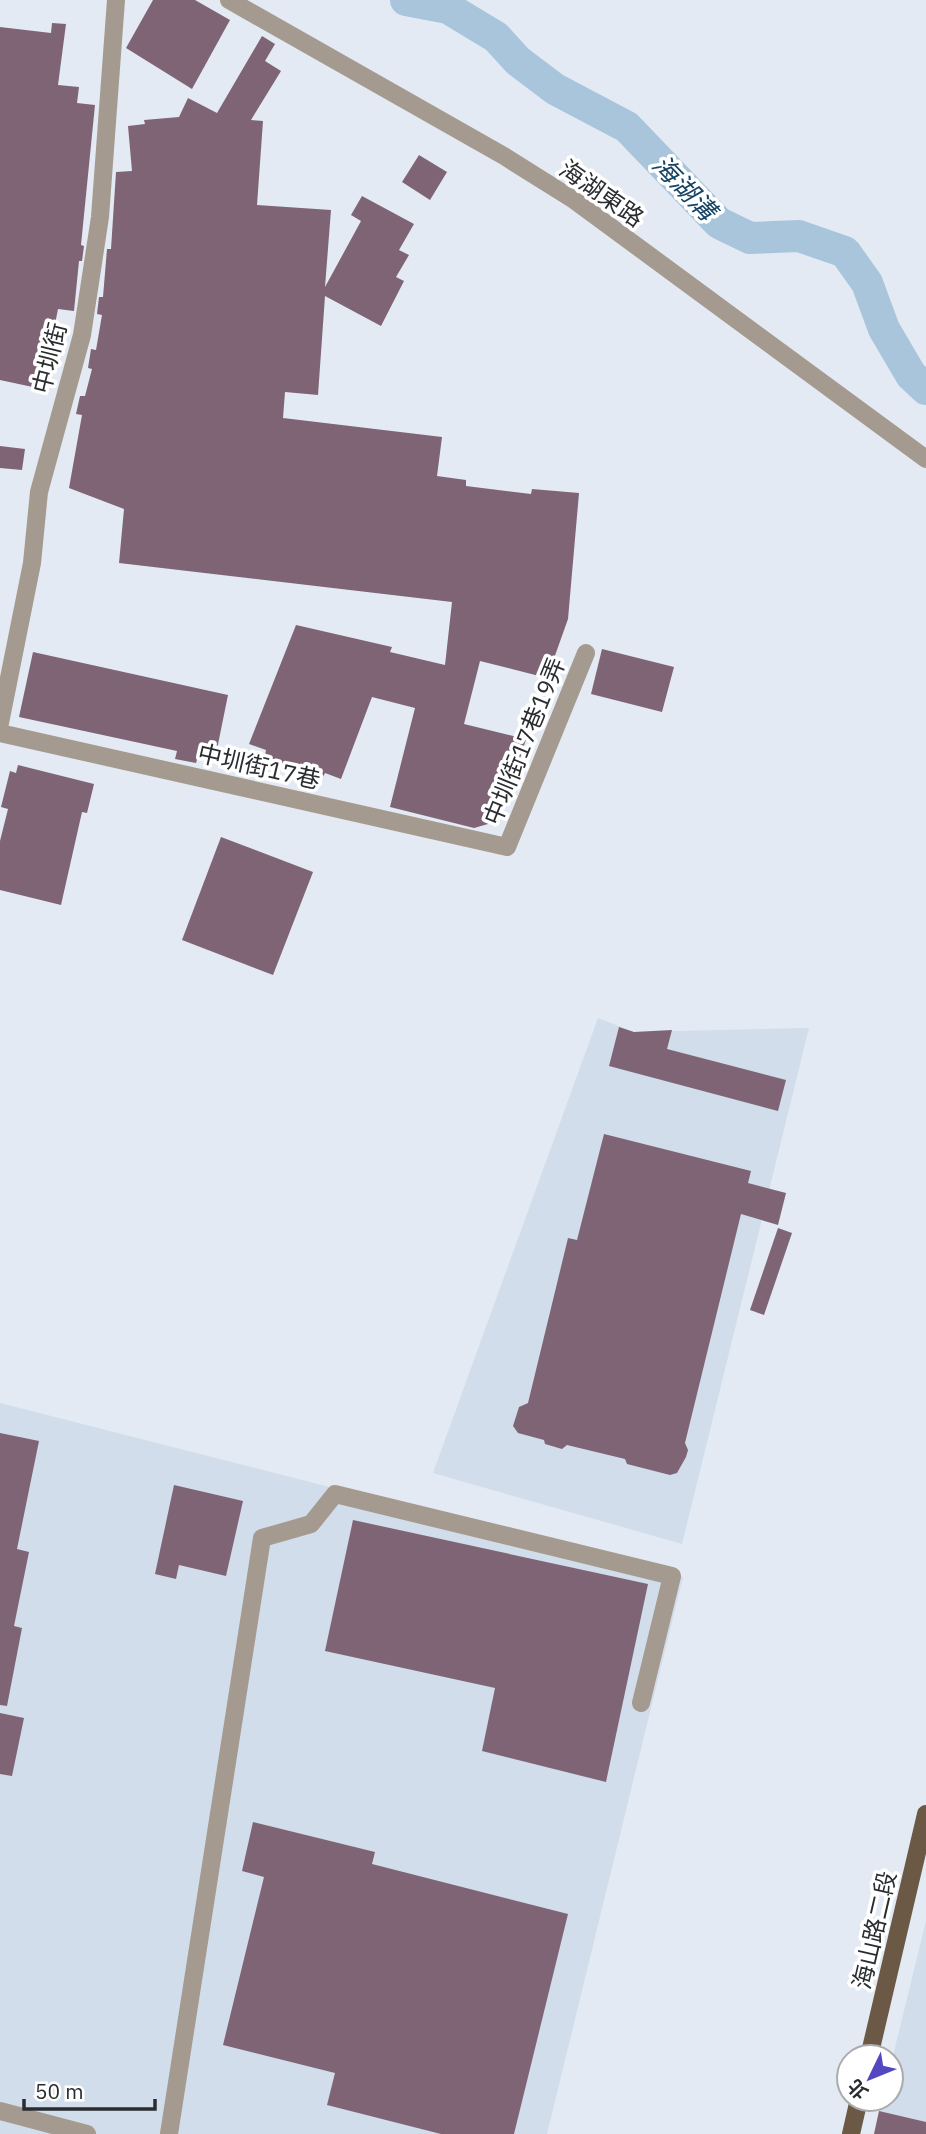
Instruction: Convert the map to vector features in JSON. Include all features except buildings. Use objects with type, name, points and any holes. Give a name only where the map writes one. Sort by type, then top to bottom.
[{"type":"main road","name":"海山路二段","points":[[872,2043],[926,1814]]},
{"type":"main road","points":[[851,2134],[856,2113]]},
{"type":"street","name":"中圳街","points":[[0,723],[32,563],[39,492],[82,335],[100,217],[116,0]]},
{"type":"street","name":"海湖東路","points":[[229,0],[504,156],[574,200],[926,458]]},
{"type":"street","name":"中圳街17巷19弄","points":[[507,847],[586,653]]},
{"type":"street","name":"中圳街17巷","points":[[0,733],[507,847]]},
{"type":"street","points":[[169,2134],[262,1538],[311,1524],[335,1494],[672,1576],[641,1703]]},
{"type":"street","points":[[0,2111],[87,2134]]},
{"type":"shaded area","points":[[598,1018],[634,1032],[809,1028],[682,1544],[433,1473]]},
{"type":"shaded area","points":[[0,1403],[683,1577],[547,2134],[0,2134]]},
{"type":"shaded area","points":[[926,1921],[926,2134],[874,2134],[879,2113],[905,2113],[905,2043],[896,2043]]},
{"type":"waterway","name":"海湖溝","points":[[406,0],[448,8],[496,37],[518,61],[555,89],[627,127],[719,223],[750,238],[799,236],[845,252],[867,283],[884,329],[911,375],[926,389]]}]
